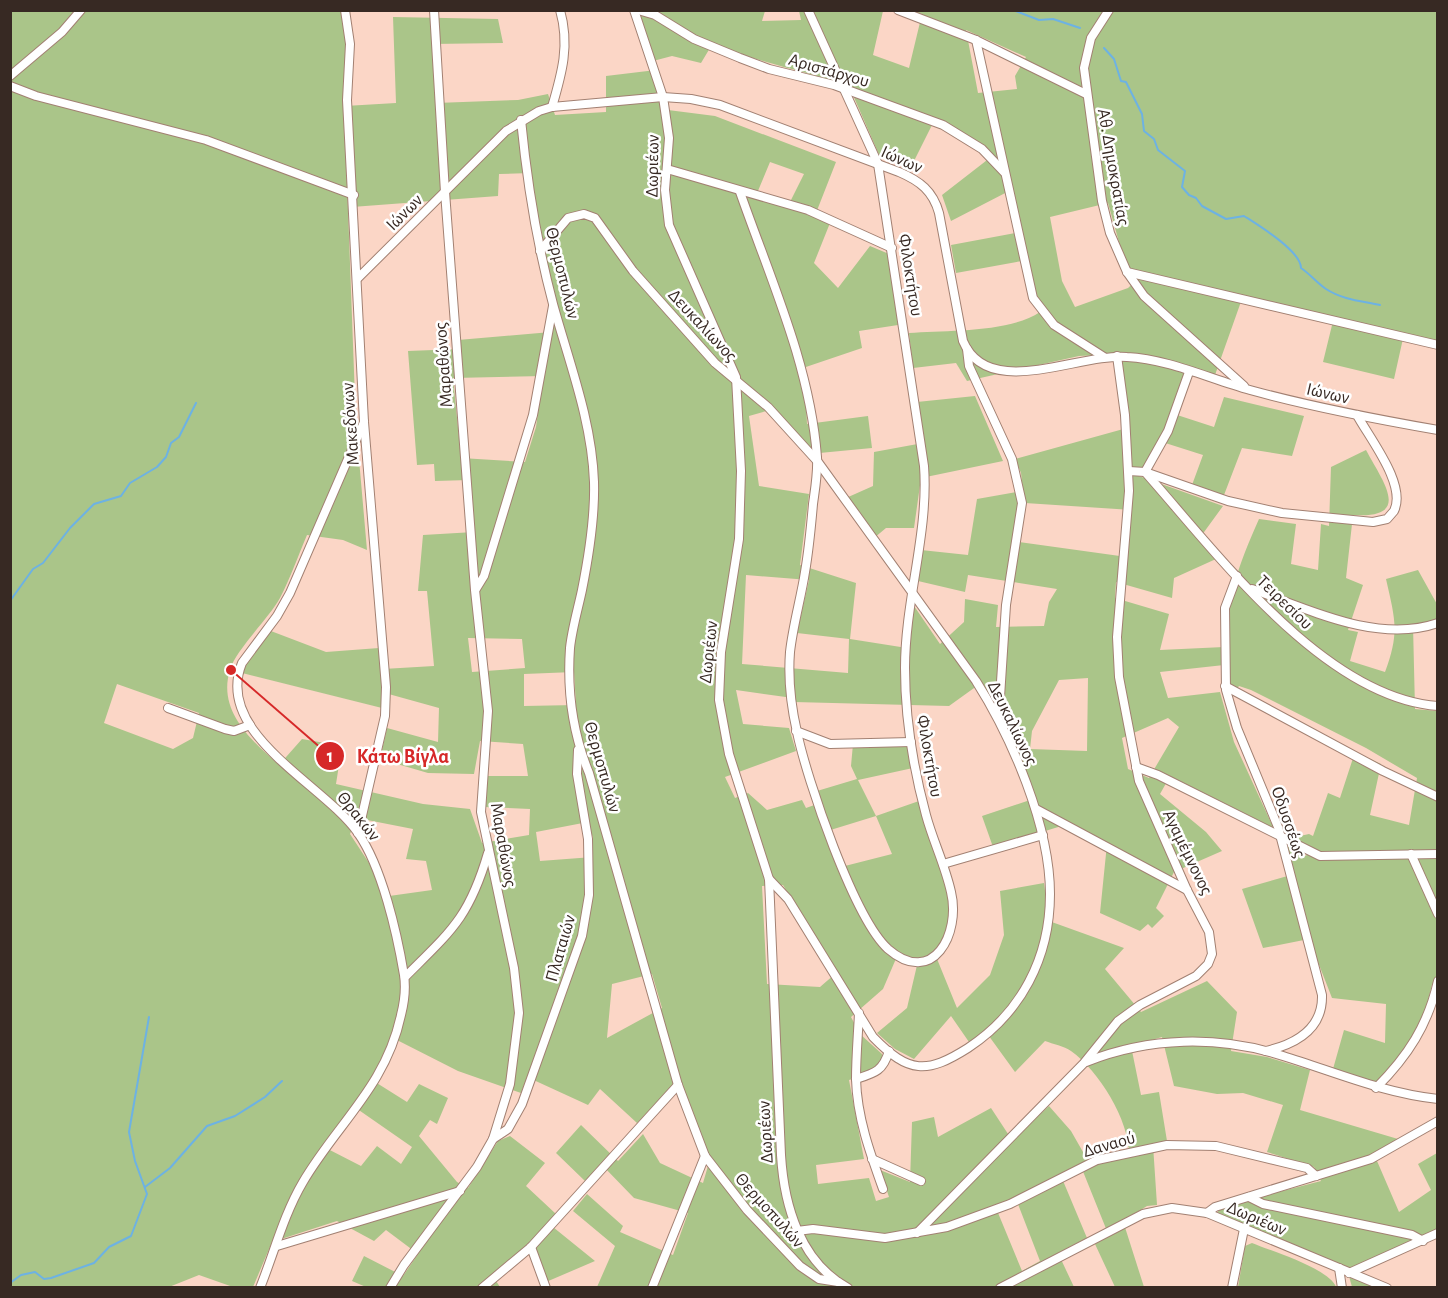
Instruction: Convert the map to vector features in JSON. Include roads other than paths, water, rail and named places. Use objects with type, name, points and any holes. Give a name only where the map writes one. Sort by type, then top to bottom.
[{"type":"street","points":[[10,76],[62,32],[81,10]]},
{"type":"street","name":"Μακεδόνων","points":[[345,10],[350,44],[348,100],[364,422],[386,687],[385,716],[358,832]]},
{"type":"street","name":"Μαραθώνος","points":[[390,1287],[404,1265],[461,1191],[493,1139],[510,1084],[519,1013],[514,968],[480,800],[488,720],[475,591],[445,192],[434,10]]},
{"type":"street","points":[[552,106],[566,52],[560,10]]},
{"type":"street","name":"Αριστάρχου","points":[[636,10],[655,15],[694,39],[740,58],[845,88],[950,128],[982,150],[1004,172]]},
{"type":"street","name":"Δωριέων","points":[[636,10],[663,98],[669,138],[665,197],[671,230],[732,362],[737,382],[741,480],[740,526],[720,667],[719,700],[729,754],[769,879],[781,1167],[787,1202],[797,1231],[812,1254],[838,1282],[848,1287]]},
{"type":"street","name":"Φιλοκτήτου","points":[[808,10],[878,164],[925,474],[924,499],[910,593],[905,666],[906,705],[922,802],[943,864],[954,908],[950,937],[933,958],[914,962],[902,958],[877,936],[851,890],[804,760],[796,730],[790,680],[790,654],[806,571],[818,462]]},
{"type":"street","points":[[898,10],[976,40],[1086,94]]},
{"type":"street","name":"Αθ. Δημοκρατίας","points":[[1109,10],[1094,32],[1087,50],[1084,68],[1104,214],[1126,272],[1152,304],[1247,389]]},
{"type":"street","points":[[976,40],[1029,283],[1036,304],[1054,325],[1104,357]]},
{"type":"street","points":[[10,86],[57,102],[206,140],[354,195]]},
{"type":"street","name":"Ιώνων","points":[[358,278],[506,131],[521,120],[552,106],[663,98],[691,99],[720,105],[917,180],[933,197],[939,213],[959,328],[967,349],[983,365],[1006,373],[1104,357],[1117,356],[1150,360],[1247,389],[1357,415],[1437,430]]},
{"type":"street","name":"Θερμοπυλών","points":[[521,120],[525,169],[540,251],[575,377],[590,442],[594,481],[591,531],[570,647],[573,718],[579,747],[589,773],[678,1085],[705,1156],[747,1210],[800,1266],[819,1280],[838,1282]]},
{"type":"street","points":[[667,169],[808,210],[892,248]]},
{"type":"street","points":[[740,192],[798,358],[818,462]]},
{"type":"street","name":"Δευκαλίωνος","points":[[540,251],[568,218],[580,214],[592,216],[633,271],[715,363],[768,407],[818,462],[910,593],[976,681],[996,714],[1036,809],[1043,835],[1050,886],[1047,932],[1034,973],[1013,1009],[987,1035],[941,1064],[916,1066],[889,1052],[873,1037],[788,899],[769,879]]},
{"type":"street","points":[[1126,272],[1437,345]]},
{"type":"street","points":[[475,591],[484,576],[524,446],[553,304]]},
{"type":"street","points":[[967,349],[969,366],[1015,467],[1022,503],[1006,605],[1000,697],[996,714]]},
{"type":"street","name":"Αγαμέμνονος","points":[[917,1233],[1084,1063],[1122,1018],[1196,976],[1208,964],[1213,950],[1212,939],[1197,906],[1186,890],[1143,792],[1119,677],[1117,643],[1128,518],[1129,471],[1117,356]]},
{"type":"street","points":[[1145,472],[1168,431],[1189,372]]},
{"type":"street","points":[[1129,471],[1145,472],[1228,501],[1269,511],[1367,521],[1383,520],[1396,508],[1397,489],[1357,415]]},
{"type":"street","name":"Θρακών","points":[[260,1287],[304,1180],[357,1109],[388,1059],[402,1010],[405,977],[380,880],[371,856],[358,832],[338,809],[266,747],[250,725],[237,696],[238,672],[242,663],[277,616],[290,593],[364,422]]},
{"type":"street","name":"Τειρεσίου","points":[[1145,472],[1237,576],[1306,642],[1352,677],[1393,698],[1437,706]]},
{"type":"street","name":"Οδυσσέως","points":[[1237,576],[1229,592],[1225,608],[1225,686],[1235,722],[1280,835],[1322,1003],[1318,1020],[1305,1035],[1292,1044],[1266,1051]]},
{"type":"street","points":[[1248,587],[1337,620],[1359,625],[1407,628],[1437,623]]},
{"type":"street","points":[[1225,686],[1400,780],[1437,797]]},
{"type":"street","points":[[168,708],[225,729],[234,730],[250,725]]},
{"type":"street","points":[[796,730],[830,744],[911,742]]},
{"type":"street","name":"Πλαταιών","points":[[493,1139],[508,1129],[522,1104],[582,936],[589,895],[588,839],[577,774],[579,747]]},
{"type":"street","points":[[1136,767],[1158,775],[1324,856],[1437,854]]},
{"type":"street","points":[[1036,809],[1186,890]]},
{"type":"street","points":[[943,864],[1043,835]]},
{"type":"street","points":[[405,977],[454,928],[465,913],[477,888],[489,852]]},
{"type":"street","points":[[1411,854],[1437,914]]},
{"type":"street","points":[[1376,1088],[1396,1068],[1415,1043],[1431,1008],[1437,981]]},
{"type":"street","points":[[859,1012],[856,1079],[862,1122],[883,1189]]},
{"type":"street","points":[[1084,1063],[1117,1050],[1169,1041],[1210,1042],[1266,1051],[1376,1088],[1437,1099]]},
{"type":"street","points":[[856,1079],[882,1069],[889,1052]]},
{"type":"street","points":[[482,1287],[531,1247],[678,1085]]},
{"type":"street","points":[[1207,1214],[1215,1208],[1371,1159],[1437,1121]]},
{"type":"street","name":"Δαναού","points":[[797,1231],[813,1229],[885,1238],[956,1224],[998,1210],[1097,1160],[1167,1145],[1203,1144],[1227,1148],[1307,1168],[1316,1176]]},
{"type":"street","points":[[652,1287],[705,1156]]},
{"type":"street","points":[[872,1159],[921,1181]]},
{"type":"street","points":[[277,1246],[461,1191]]},
{"type":"street","points":[[1249,1197],[1263,1204],[1408,1234],[1423,1241]]},
{"type":"street","name":"Δωριέων","points":[[1000,1287],[1151,1211],[1178,1208],[1207,1214],[1388,1287]]},
{"type":"street","points":[[1232,1287],[1244,1230]]},
{"type":"street","points":[[1349,1273],[1437,1233]]},
{"type":"street","points":[[531,1247],[546,1287]]},
{"type":"street","points":[[1339,1269],[1342,1287]]},
{"type":"waterway","points":[[1013,10],[1039,20],[1053,19],[1080,28]]},
{"type":"waterway","points":[[1104,48],[1114,59],[1121,81],[1126,82],[1142,114],[1144,131],[1154,139],[1158,150],[1185,171],[1182,187],[1189,195],[1196,198],[1202,206],[1226,219],[1244,216],[1268,232],[1287,246],[1299,261],[1301,268],[1332,293],[1380,305]]},
{"type":"waterway","points":[[10,601],[33,569],[43,563],[70,528],[94,504],[121,496],[130,483],[157,467],[166,457],[171,443],[179,437],[196,403]]},
{"type":"waterway","points":[[10,1283],[21,1275],[35,1272],[44,1279],[51,1278],[94,1263],[109,1247],[131,1236],[147,1194],[135,1161],[129,1132],[149,1017]]},
{"type":"waterway","points":[[145,1187],[170,1168],[207,1126],[235,1116],[265,1097],[282,1081]]},
{"type":"place","name":"Κάτω Βίγλα","points":[[231,670]]}]
